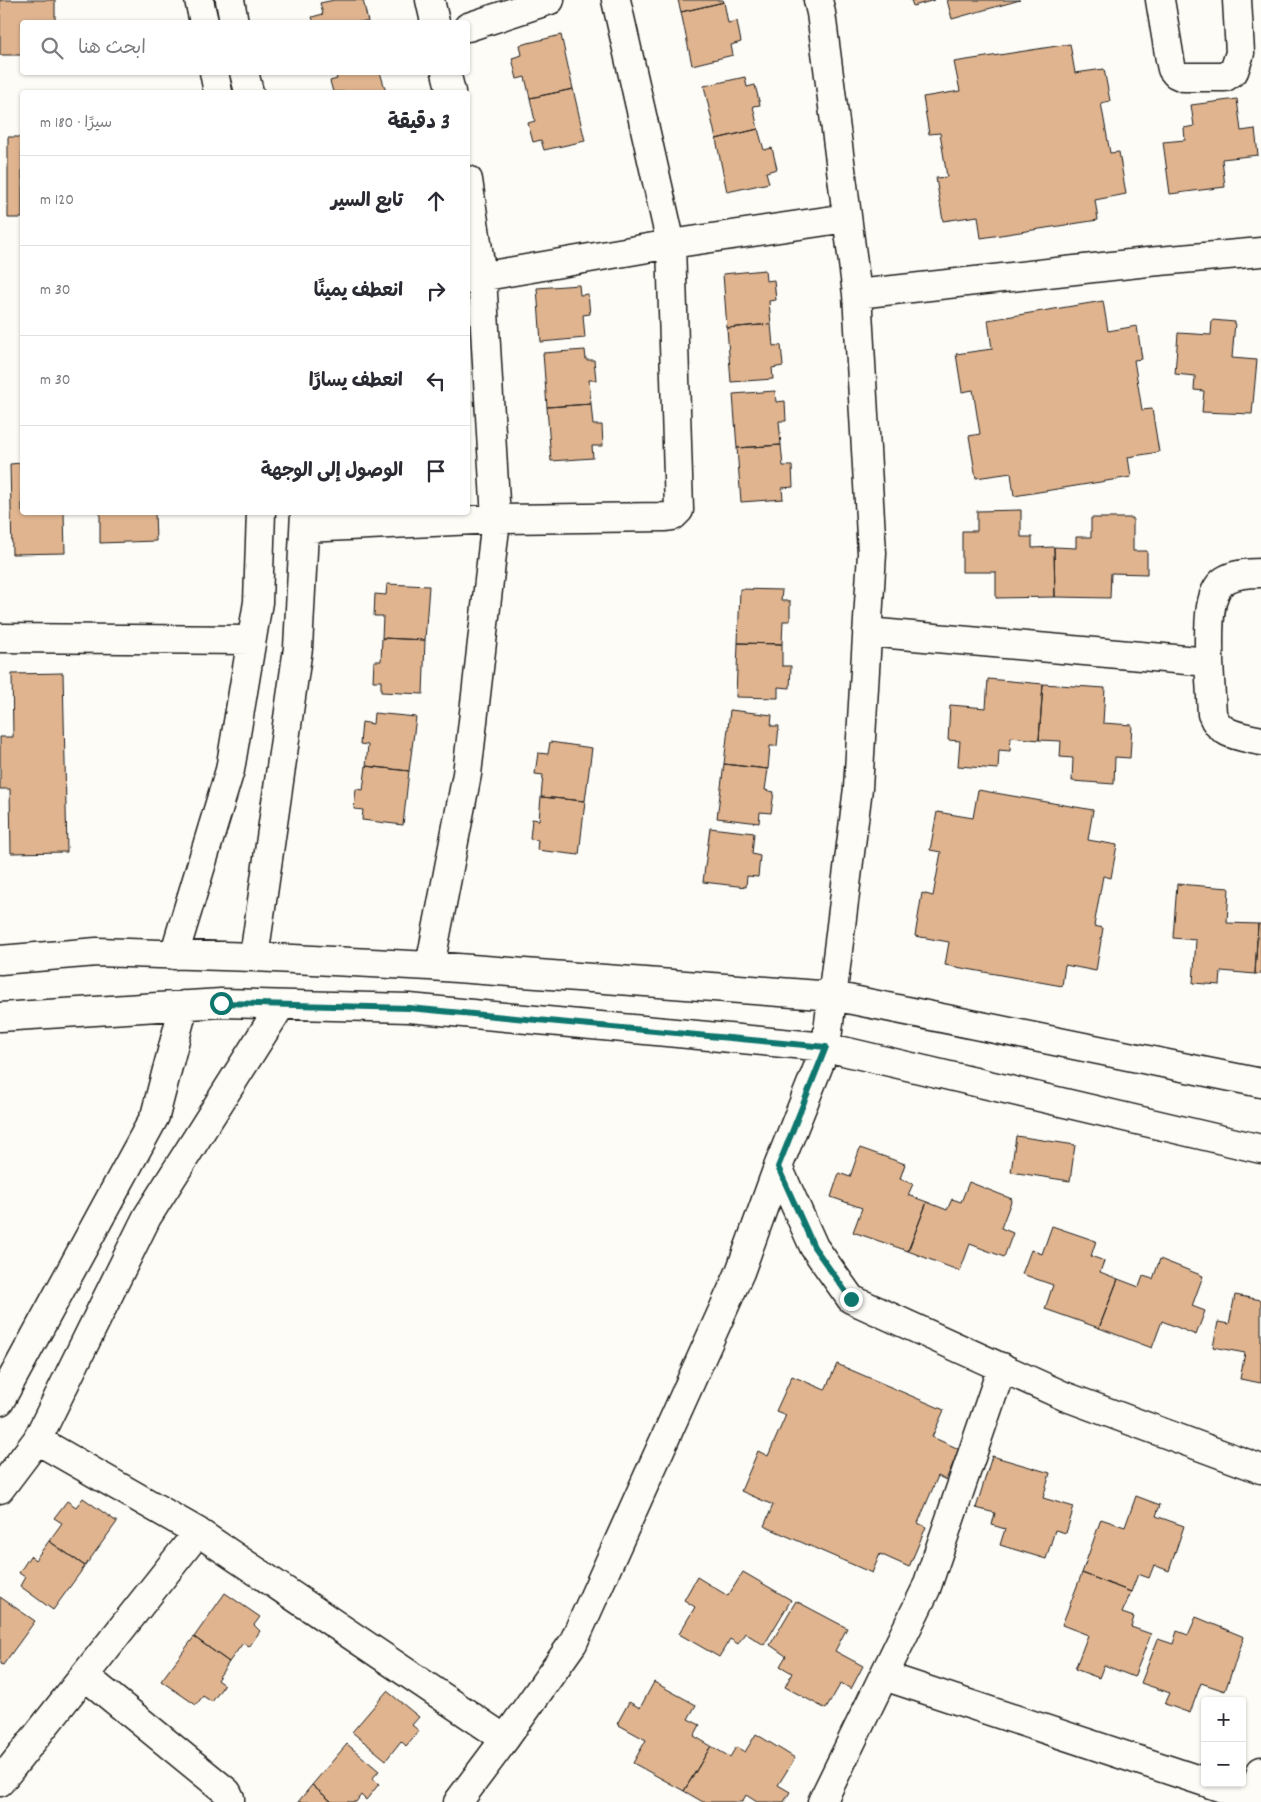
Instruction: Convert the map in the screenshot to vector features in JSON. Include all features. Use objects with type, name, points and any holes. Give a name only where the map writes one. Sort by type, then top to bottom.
[{"type":"street","points":[[199,0],[204,20]]},
{"type":"street","points":[[230,0],[234,20]]},
{"type":"street","points":[[430,0],[435,20]]},
{"type":"street","points":[[470,27],[550,0]]},
{"type":"street","points":[[254,957],[298,648],[305,520],[666,517],[673,516],[678,510],[671,244],[616,0]]},
{"type":"street","points":[[458,1802],[572,1643],[740,1272],[778,1167],[826,1047],[858,788],[872,553],[857,294],[818,0]]},
{"type":"street","points":[[1160,0],[1172,69],[1176,74],[1183,77],[1225,77],[1234,71],[1240,53],[1237,0]]},
{"type":"street","points":[[215,75],[218,90]]},
{"type":"street","points":[[245,75],[248,90]]},
{"type":"street","points":[[447,75],[450,90]]},
{"type":"street","points":[[430,966],[466,774],[496,519],[470,208]]},
{"type":"street","points":[[475,278],[671,244],[848,218]]},
{"type":"street","points":[[857,294],[1148,262],[1261,252]]},
{"type":"street","points":[[174,955],[230,770],[258,602],[262,515]]},
{"type":"street","points":[[1261,573],[1248,573],[1227,578],[1219,585],[1212,598],[1210,662],[1212,714],[1218,728],[1261,741]]},
{"type":"street","points":[[868,632],[1210,662]]},
{"type":"street","points":[[0,638],[252,640]]},
{"type":"street","points":[[0,960],[97,952],[254,957],[430,966],[833,996],[1261,1083]]},
{"type":"street","points":[[0,1016],[221,1003],[409,1008],[826,1047],[1261,1149]]},
{"type":"street","points":[[0,1401],[155,1116],[184,1005]]},
{"type":"street","points":[[0,1489],[38,1440],[146,1217],[281,1005]]},
{"type":"street","points":[[778,1167],[814,1247],[851,1299],[1064,1396],[1261,1469]]},
{"type":"street","points":[[822,1802],[926,1589],[1002,1367]]},
{"type":"street","points":[[38,1440],[198,1532],[505,1739]]},
{"type":"street","points":[[0,1782],[198,1532]]},
{"type":"street","points":[[85,1676],[227,1792],[230,1802]]},
{"type":"street","points":[[884,1676],[1201,1781]]},
{"type":"street","points":[[1217,1787],[1254,1800],[1261,1771]]},
{"type":"building","points":[[0,0],[55,0],[55,20],[20,20],[20,55],[0,55]]},
{"type":"building","points":[[334,0],[363,0],[368,20],[313,20],[312,17],[323,14],[320,3]]},
{"type":"building","points":[[678,0],[723,0],[724,2],[681,12]]},
{"type":"building","points":[[911,0],[935,0],[913,6]]},
{"type":"building","points":[[947,0],[1020,0],[952,19]]},
{"type":"building","points":[[724,2],[728,23],[737,21],[741,42],[731,45],[733,55],[692,65],[681,12]]},
{"type":"building","points":[[561,35],[573,89],[530,98],[525,77],[517,79],[512,58],[522,55],[520,45]]},
{"type":"building","points":[[1070,44],[1075,73],[1104,69],[1110,101],[1101,103],[1110,153],[1119,152],[1126,194],[1095,200],[1098,220],[981,238],[978,216],[943,221],[936,178],[947,177],[940,133],[929,134],[923,97],[960,91],[954,62]]},
{"type":"building","points":[[336,75],[381,75],[385,90],[332,90],[330,81],[337,79]]},
{"type":"building","points":[[745,77],[747,87],[755,85],[760,105],[753,106],[758,129],[716,139],[704,86]]},
{"type":"building","points":[[573,89],[585,141],[544,150],[541,140],[533,142],[528,123],[535,121],[530,98]]},
{"type":"building","points":[[1237,99],[1241,131],[1255,129],[1258,155],[1222,159],[1225,187],[1170,194],[1163,142],[1185,140],[1184,128],[1194,126],[1191,105]]},
{"type":"building","points":[[758,129],[764,150],[772,148],[777,169],[766,172],[769,183],[727,192],[716,139]]},
{"type":"building","points":[[8,137],[20,137],[20,218],[8,218]]},
{"type":"building","points":[[765,270],[766,281],[774,280],[776,300],[769,301],[771,324],[727,328],[723,274]]},
{"type":"building","points":[[579,285],[580,295],[588,294],[590,314],[583,315],[585,338],[541,342],[537,288]]},
{"type":"building","points":[[1103,301],[1108,331],[1137,326],[1142,359],[1134,360],[1142,410],[1152,409],[1159,452],[1128,457],[1131,477],[1014,496],[1011,473],[976,478],[969,436],[980,434],[973,390],[962,392],[956,354],[992,349],[988,320]]},
{"type":"building","points":[[1212,320],[1235,322],[1232,358],[1257,360],[1252,414],[1202,412],[1204,391],[1194,390],[1195,376],[1175,374],[1178,333],[1211,335]]},
{"type":"building","points":[[771,324],[773,346],[781,345],[783,366],[772,368],[773,379],[731,382],[727,328]]},
{"type":"building","points":[[585,350],[586,360],[594,360],[596,380],[589,380],[591,404],[547,407],[543,353]]},
{"type":"building","points":[[775,391],[776,402],[785,401],[786,421],[779,421],[781,445],[737,448],[733,394]]},
{"type":"building","points":[[591,404],[593,425],[602,425],[603,446],[592,446],[593,458],[551,461],[547,407]]},
{"type":"building","points":[[781,445],[783,466],[792,466],[793,487],[782,488],[783,499],[741,502],[737,448]]},
{"type":"building","points":[[20,463],[20,515],[64,515],[65,553],[12,554],[10,464]]},
{"type":"building","points":[[1021,510],[1021,537],[1032,537],[1032,548],[1054,547],[1055,597],[996,598],[996,572],[962,572],[962,531],[977,531],[977,511]]},
{"type":"building","points":[[100,515],[155,515],[156,541],[100,543]]},
{"type":"building","points":[[1091,518],[1133,518],[1133,551],[1147,551],[1147,574],[1111,573],[1110,598],[1055,597],[1054,547],[1076,548],[1076,537],[1091,537]]},
{"type":"building","points":[[387,584],[429,586],[425,640],[382,638],[383,616],[374,616],[375,594],[386,595]]},
{"type":"building","points":[[740,589],[782,590],[781,601],[790,601],[790,621],[783,621],[782,644],[738,643]]},
{"type":"building","points":[[382,638],[425,640],[423,694],[381,692],[381,681],[373,681],[374,661],[381,661]]},
{"type":"building","points":[[738,643],[782,644],[782,666],[791,666],[790,688],[778,687],[778,698],[736,697]]},
{"type":"building","points":[[63,673],[67,852],[11,853],[10,789],[0,789],[0,737],[13,737],[12,674]]},
{"type":"building","points":[[988,679],[1043,684],[1039,740],[1011,737],[1010,751],[999,750],[998,769],[958,766],[960,741],[948,740],[950,705],[986,708]]},
{"type":"building","points":[[1043,684],[1105,688],[1103,723],[1132,725],[1130,758],[1115,757],[1114,784],[1072,781],[1073,758],[1060,757],[1061,741],[1039,740]]},
{"type":"building","points":[[730,710],[772,715],[771,726],[779,726],[777,746],[770,746],[768,769],[724,764]]},
{"type":"building","points":[[374,713],[416,717],[409,771],[366,766],[368,745],[360,744],[362,722],[373,724]]},
{"type":"building","points":[[550,742],[592,748],[585,801],[541,797],[543,775],[535,774],[538,753],[548,754]]},
{"type":"building","points":[[724,764],[768,769],[765,790],[774,792],[771,813],[760,812],[759,823],[717,818]]},
{"type":"building","points":[[366,766],[409,771],[403,825],[362,820],[363,810],[354,809],[356,789],[363,790]]},
{"type":"building","points":[[978,790],[1093,810],[1088,840],[1117,845],[1111,878],[1103,876],[1094,926],[1103,928],[1096,971],[1065,965],[1062,986],[945,965],[949,942],[915,936],[922,893],[933,896],[941,852],[930,850],[937,812],[973,818]]},
{"type":"building","points":[[541,797],[585,801],[579,855],[537,850],[538,840],[530,839],[532,819],[539,820]]},
{"type":"building","points":[[710,828],[754,833],[752,854],[760,856],[758,877],[747,876],[746,887],[703,882]]},
{"type":"building","points":[[1177,884],[1229,888],[1227,923],[1258,924],[1255,974],[1221,971],[1220,985],[1193,983],[1196,940],[1173,938]]},
{"type":"building","points":[[1258,924],[1261,924],[1261,974],[1255,974]]},
{"type":"building","points":[[1016,1136],[1075,1145],[1070,1181],[1011,1172]]},
{"type":"building","points":[[860,1148],[905,1164],[900,1179],[913,1184],[908,1195],[927,1202],[908,1251],[853,1232],[862,1208],[831,1197],[839,1173],[850,1177]]},
{"type":"building","points":[[969,1182],[1012,1199],[1001,1228],[1013,1233],[1004,1257],[970,1244],[960,1271],[908,1251],[927,1202],[947,1210],[952,1199],[961,1202]]},
{"type":"building","points":[[1052,1226],[1096,1241],[1091,1256],[1104,1261],[1100,1272],[1118,1279],[1099,1328],[1045,1309],[1053,1285],[1022,1274],[1031,1250],[1042,1254]]},
{"type":"building","points":[[1160,1259],[1203,1276],[1192,1306],[1205,1311],[1196,1335],[1162,1321],[1152,1348],[1099,1328],[1118,1279],[1139,1287],[1143,1276],[1153,1279]]},
{"type":"building","points":[[1235,1295],[1261,1300],[1261,1383],[1240,1379],[1245,1353],[1213,1347],[1218,1322],[1229,1324]]},
{"type":"building","points":[[837,1364],[944,1410],[932,1437],[959,1449],[946,1480],[938,1476],[918,1523],[926,1527],[909,1567],[880,1554],[872,1573],[764,1526],[773,1505],[741,1491],[758,1451],[768,1456],[786,1415],[776,1411],[792,1376],[825,1390]]},
{"type":"building","points":[[992,1456],[1050,1473],[1043,1498],[1074,1507],[1066,1533],[1055,1530],[1046,1559],[1000,1545],[1005,1529],[992,1525],[995,1513],[976,1508]]},
{"type":"building","points":[[1136,1496],[1160,1505],[1156,1516],[1184,1526],[1169,1571],[1154,1565],[1149,1578],[1138,1574],[1131,1592],[1082,1573],[1101,1519],[1125,1527]]},
{"type":"building","points":[[83,1498],[117,1522],[85,1566],[49,1541],[62,1523],[54,1518],[67,1501],[76,1507]]},
{"type":"building","points":[[49,1541],[85,1566],[53,1610],[20,1586],[25,1577],[19,1573],[30,1556],[35,1560]]},
{"type":"building","points":[[743,1572],[791,1600],[764,1645],[745,1633],[738,1644],[730,1639],[719,1657],[679,1634],[695,1607],[684,1600],[697,1577],[728,1596]]},
{"type":"building","points":[[1082,1573],[1131,1592],[1122,1613],[1134,1617],[1131,1627],[1151,1634],[1134,1677],[1104,1665],[1099,1678],[1075,1669],[1088,1635],[1062,1625]]},
{"type":"building","points":[[225,1593],[260,1617],[254,1625],[260,1631],[249,1647],[243,1643],[229,1662],[194,1637]]},
{"type":"building","points":[[0,1597],[35,1621],[3,1665],[0,1664]]},
{"type":"building","points":[[796,1601],[847,1628],[835,1651],[863,1666],[851,1689],[841,1683],[826,1709],[785,1687],[792,1673],[780,1666],[786,1656],[770,1645]]},
{"type":"building","points":[[1196,1617],[1244,1637],[1225,1691],[1201,1683],[1190,1713],[1165,1704],[1170,1693],[1141,1683],[1158,1639],[1173,1644],[1177,1631],[1188,1635]]},
{"type":"building","points":[[194,1637],[229,1662],[217,1680],[224,1685],[212,1702],[203,1696],[196,1705],[161,1681]]},
{"type":"building","points":[[654,1682],[696,1705],[688,1719],[700,1725],[694,1736],[711,1746],[684,1791],[633,1763],[646,1740],[617,1724],[629,1702],[640,1708]]},
{"type":"building","points":[[387,1691],[419,1717],[412,1725],[419,1731],[406,1746],[401,1741],[386,1760],[352,1732]]},
{"type":"building","points":[[756,1734],[795,1758],[778,1785],[790,1792],[784,1802],[757,1802],[746,1795],[742,1802],[703,1802],[684,1791],[711,1746],[730,1757],[736,1747],[745,1752]]},
{"type":"building","points":[[347,1744],[379,1771],[372,1779],[379,1784],[366,1800],[361,1795],[356,1802],[332,1802],[312,1785]]},
{"type":"building","points":[[312,1785],[332,1802],[298,1802]]},
{"type":"route","points":[[221,1003],[409,1008],[826,1047],[778,1167],[814,1247],[851,1299]]}]
